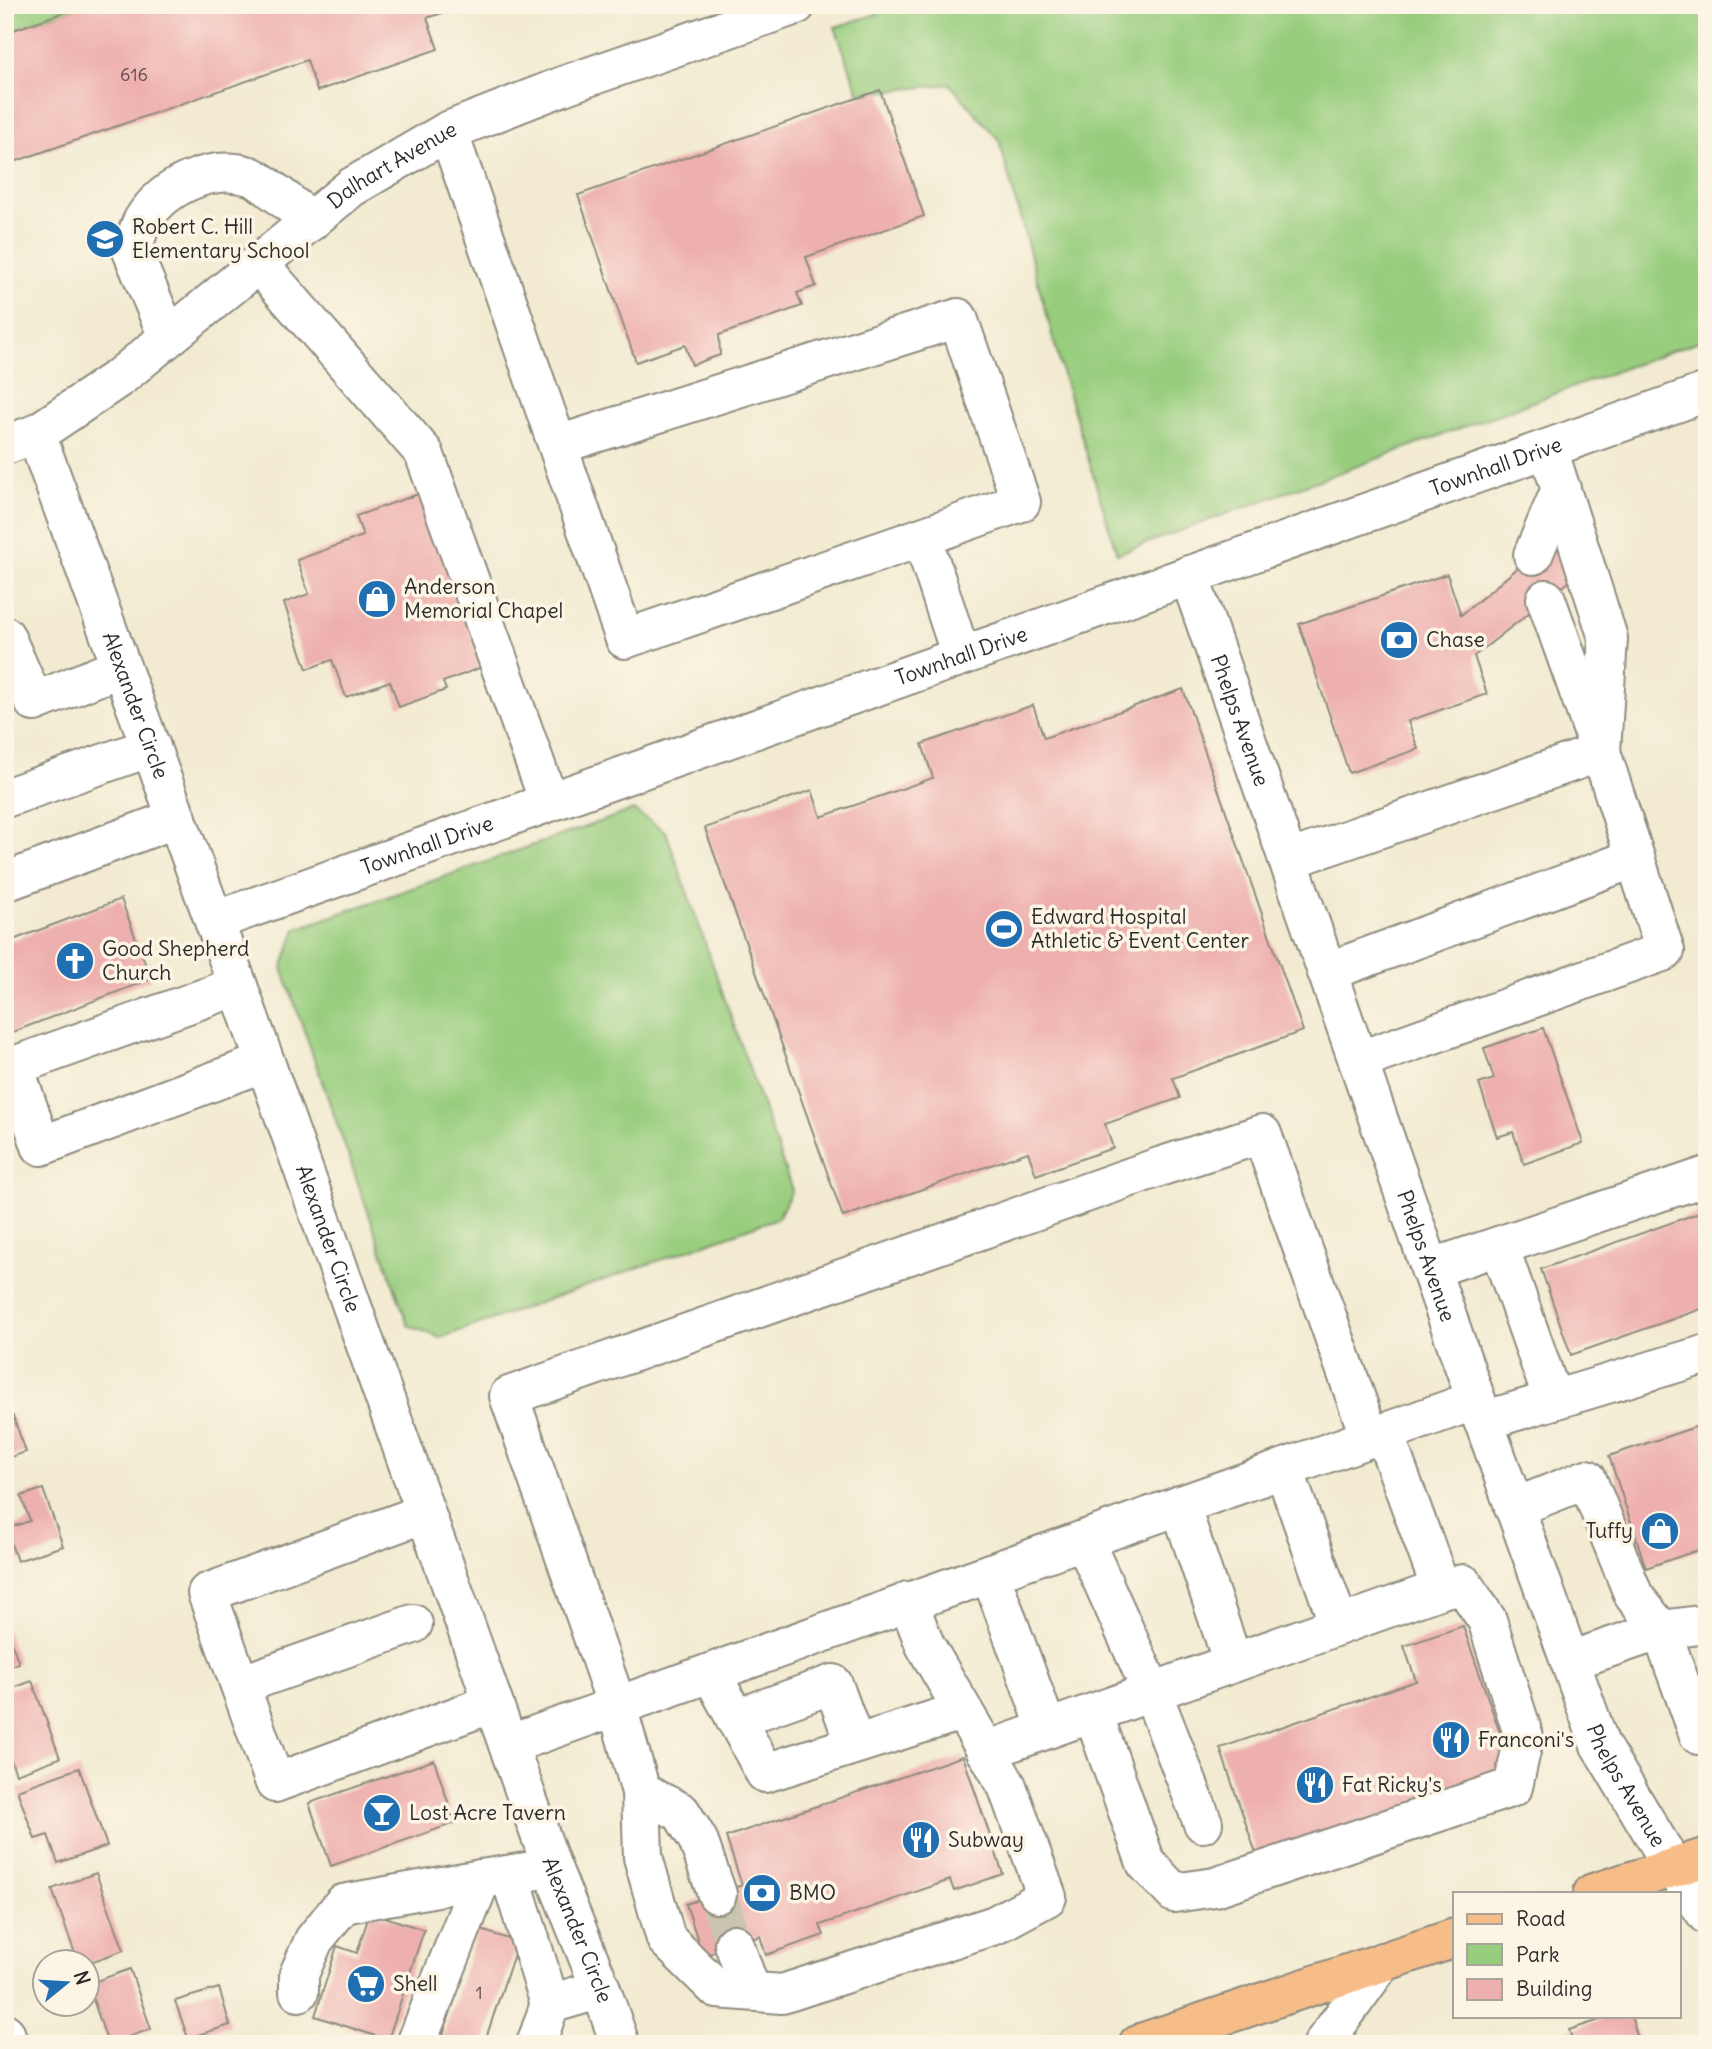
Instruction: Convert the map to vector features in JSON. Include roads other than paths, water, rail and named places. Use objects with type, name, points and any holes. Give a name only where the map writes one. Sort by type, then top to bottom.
[{"type":"main road","points":[[1596,1892],[1690,1862]]},
{"type":"main road","points":[[1138,2044],[1453,1939]]},
{"type":"street","name":"Dalhart Avenue","points":[[21,440],[120,377],[352,187],[449,131],[753,12],[796,5]]},
{"type":"street","points":[[449,131],[625,639],[1021,502],[958,318],[558,445]]},
{"type":"street","points":[[168,337],[132,251],[142,221],[163,196],[190,180],[220,173],[252,177],[311,221]]},
{"type":"street","points":[[259,264],[424,453],[549,802]]},
{"type":"street","name":"Townhall Drive","points":[[214,921],[1707,392]]},
{"type":"street","name":"Alexander Circle","points":[[21,440],[121,667],[151,747],[552,1868],[620,2044]]},
{"type":"street","points":[[1548,449],[1608,638],[1601,752]]},
{"type":"street","points":[[1533,555],[1561,489]]},
{"type":"street","points":[[922,537],[961,656]]},
{"type":"street","name":"Phelps Avenue","points":[[1189,575],[1479,1411],[1600,1745],[1690,1862],[1707,1915]]},
{"type":"street","points":[[1358,1061],[1665,951],[1601,752],[1546,599]]},
{"type":"street","points":[[5,636],[34,702],[121,667]]},
{"type":"street","points":[[5,798],[151,747]]},
{"type":"street","points":[[1288,860],[1601,752]]},
{"type":"street","points":[[5,882],[177,818]]},
{"type":"street","points":[[1327,972],[1635,858]]},
{"type":"street","points":[[238,986],[14,1066],[41,1146],[265,1062]]},
{"type":"street","points":[[908,1601],[925,1645],[1007,1786],[1046,1898],[995,1925],[782,1994],[717,1989],[666,1939],[643,1857],[641,1792],[617,1706],[509,1396],[1149,1171],[1262,1134],[1377,1435],[1441,1589]]},
{"type":"street","points":[[1430,1269],[1707,1177]]},
{"type":"street","points":[[1499,1246],[1553,1400]]},
{"type":"street","points":[[508,1745],[1377,1435],[1479,1411],[1553,1400],[1707,1354]]},
{"type":"street","points":[[1284,1469],[1339,1625]]},
{"type":"street","points":[[1514,1508],[1587,1479],[1634,1596],[1661,1630],[1699,1735],[1707,1733]]},
{"type":"street","points":[[1180,1505],[1233,1663]]},
{"type":"street","points":[[425,1513],[207,1593],[275,1783],[494,1703]]},
{"type":"street","points":[[1084,1540],[1152,1692],[1203,1823]]},
{"type":"street","points":[[990,1573],[1047,1729]]},
{"type":"street","points":[[986,1751],[1441,1589],[1463,1584],[1487,1620],[1524,1737],[1513,1787],[1215,1887],[1174,1892],[1146,1863],[1093,1713]]},
{"type":"street","points":[[240,1685],[413,1624]]},
{"type":"street","points":[[1570,1661],[1661,1630],[1707,1624]]},
{"type":"street","points":[[816,1635],[855,1744]]},
{"type":"street","points":[[711,1673],[765,1773],[962,1710]]},
{"type":"street","points":[[736,1718],[833,1684]]},
{"type":"street","points":[[641,1792],[681,1812],[698,1840],[717,1894]]},
{"type":"street","points":[[299,1992],[299,1975],[314,1940],[344,1904],[552,1868]]},
{"type":"street","points":[[495,1877],[550,2004],[536,2044]]},
{"type":"street","points":[[416,2044],[495,1877]]},
{"type":"street","points":[[734,1944],[751,1991]]},
{"type":"street","points":[[1322,2044],[1382,1962]]},
{"type":"street","points":[[550,2004],[601,1989]]},
{"type":"street","points":[[5,2033],[9,2044]]},
{"type":"tunnel","points":[[717,1894],[734,1944]]},
{"type":"place","name":"Robert C. Hill Elementary School","points":[[105,239]]},
{"type":"place","name":"Anderson Memorial Chapel","points":[[377,599]]},
{"type":"place","name":"Chase","points":[[1399,640]]},
{"type":"place","name":"Edward Hospital Athletic & Event Center","points":[[1004,929]]},
{"type":"place","name":"Good Shepherd Church","points":[[75,961]]},
{"type":"place","name":"Tuffy","points":[[1660,1531]]},
{"type":"place","name":"Franconi's","points":[[1451,1740]]},
{"type":"place","name":"Fat Ricky's","points":[[1315,1785]]},
{"type":"place","name":"Lost Acre Tavern","points":[[382,1813]]},
{"type":"place","name":"Subway","points":[[921,1840]]},
{"type":"place","name":"BMO","points":[[762,1893]]},
{"type":"place","name":"Shell","points":[[366,1984]]}]
